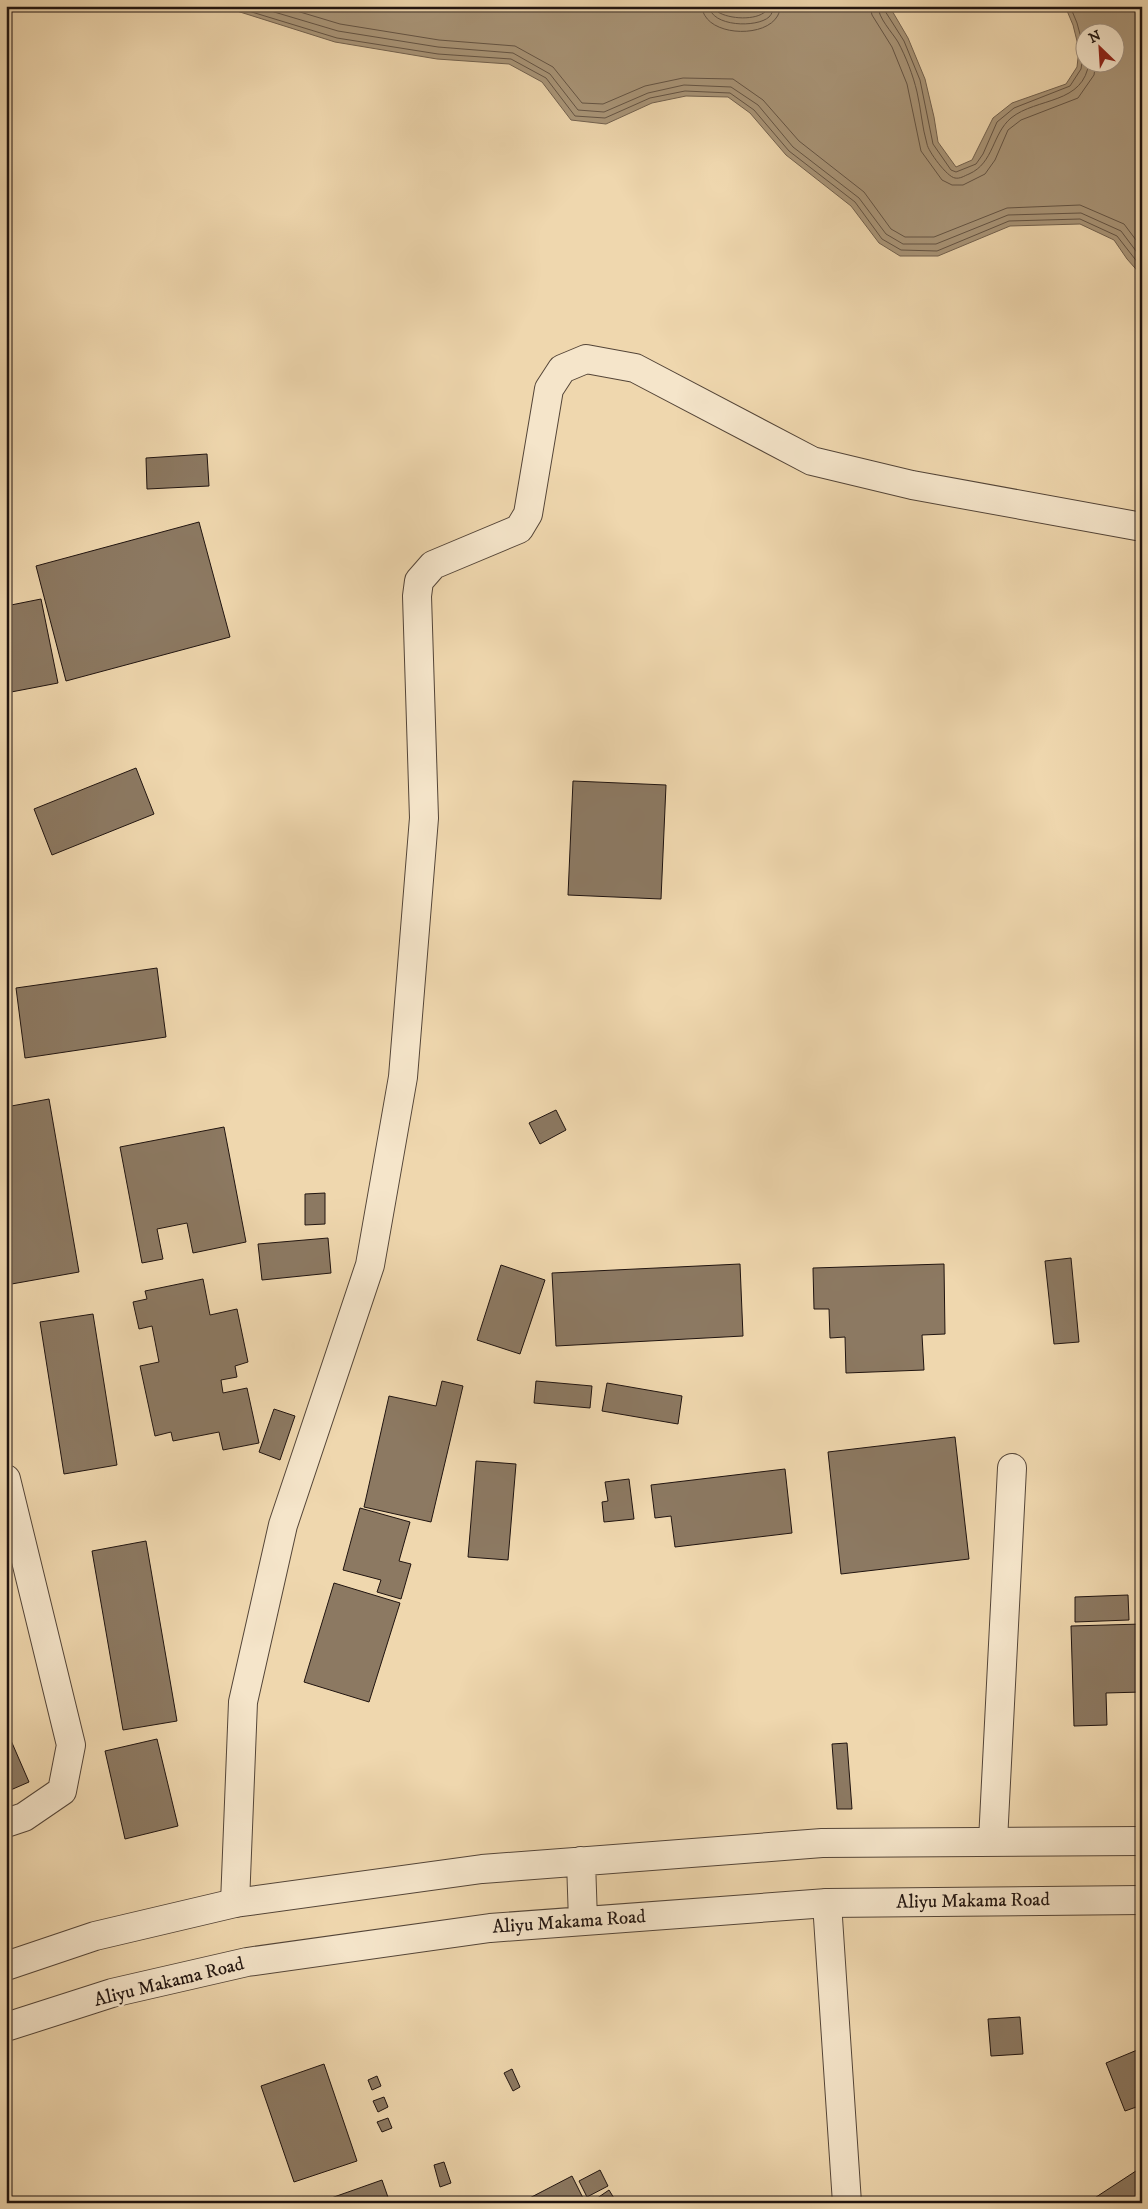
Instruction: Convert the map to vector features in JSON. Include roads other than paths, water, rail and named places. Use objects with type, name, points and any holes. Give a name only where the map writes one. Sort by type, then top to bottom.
[{"type":"street","points":[[235,1903],[243,1702],[283,1525],[370,1265],[403,1077],[424,818],[417,596],[419,581],[433,565],[518,529],[528,514],[549,389],[562,368],[586,359],[635,368],[812,461],[912,486],[1142,527]]},
{"type":"street","points":[[993,1841],[1012,1468]]},
{"type":"street","points":[[6,1479],[71,1744],[62,1792],[24,1817],[6,1823]]},
{"type":"street","points":[[6,1966],[95,1936],[235,1903],[482,1869],[822,1843],[1142,1841]]},
{"type":"street","points":[[581,1861],[584,1921]]},
{"type":"street","name":"Aliyu Makama Road","points":[[6,2027],[112,1993],[247,1962],[490,1928],[827,1903],[1142,1900]]},
{"type":"street","points":[[827,1903],[847,2203]]},
{"type":"water","points":[[221,6],[716,6],[733,11],[744,11],[762,10],[762,6],[886,6],[891,9],[908,38],[925,79],[938,142],[956,167],[972,160],[993,118],[1012,103],[1066,84],[1076,69],[1076,72],[1126,72],[1126,22],[1076,22],[1076,37],[1065,6],[1142,6],[1142,276],[1114,240],[1080,224],[1010,226],[938,256],[900,256],[879,243],[851,206],[786,155],[750,113],[728,97],[686,96],[652,103],[606,124],[571,120],[542,82],[509,64],[437,59],[335,42]]}]
